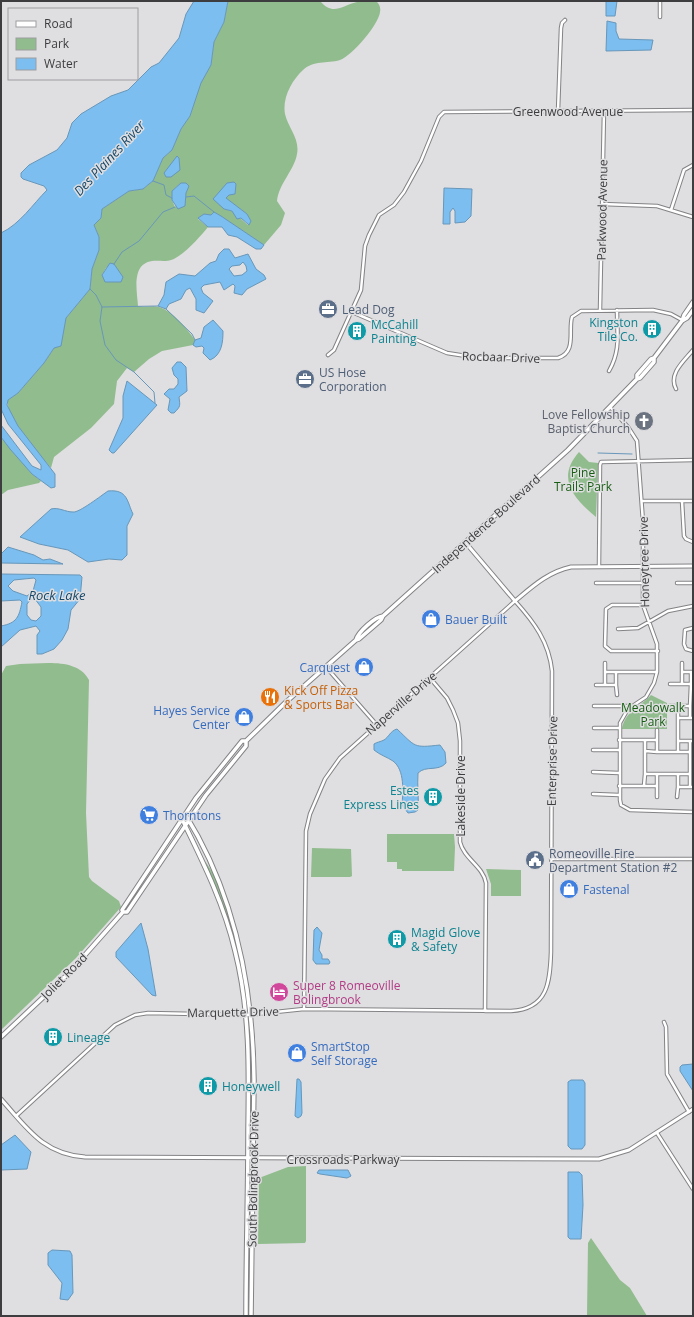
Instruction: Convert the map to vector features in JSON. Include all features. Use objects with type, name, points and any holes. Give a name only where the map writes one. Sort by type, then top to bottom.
[{"type":"main road","name":"Independence Boulevard","points":[[182,819],[222,763],[242,741],[246,741],[356,640],[360,640],[383,616],[568,450],[611,408],[637,379],[637,375],[650,359],[654,358],[682,321],[684,315],[693,302]]},
{"type":"main road","name":"Independence Boulevard","points":[[682,321],[687,318],[693,310]]},
{"type":"main road","name":"Independence Boulevard","points":[[189,821],[212,787],[246,746],[246,741]]},
{"type":"main road","name":"South Bolingbrook Drive","points":[[185,814],[228,904],[243,962],[251,1014],[254,1053],[254,1159],[251,1316]]},
{"type":"main road","name":"South Bolingbrook Drive","points":[[182,819],[205,866],[228,924],[238,965],[246,1015],[249,1050],[246,1316]]},
{"type":"main road","name":"Joliet Road","points":[[123,912],[122,910],[182,819]]},
{"type":"main road","name":"Joliet Road","points":[[1,1037],[69,972],[123,912],[126,912],[140,894],[189,821]]},
{"type":"street","points":[[660,1],[660,17]]},
{"type":"street","points":[[558,111],[561,28],[562,23],[565,20]]},
{"type":"street","name":"Greenwood Avenue","points":[[352,312],[363,282],[365,246],[369,234],[380,215],[394,205],[404,192],[421,161],[439,117],[444,112],[693,110]]},
{"type":"street","name":"Parkwood Avenue","points":[[600,310],[604,111]]},
{"type":"street","points":[[671,210],[684,170],[693,165]]},
{"type":"street","points":[[602,204],[649,205],[693,217]]},
{"type":"street","points":[[600,310],[661,311],[682,321]]},
{"type":"street","name":"Rocbaar Drive","points":[[352,312],[447,353],[479,358],[536,358],[564,356],[569,352],[572,317],[581,311],[600,310]]},
{"type":"street","points":[[609,371],[617,358],[617,310]]},
{"type":"street","points":[[328,355],[334,350],[352,312]]},
{"type":"street","points":[[676,389],[672,382],[674,373],[693,350]]},
{"type":"street","name":"Honeytree Drive","points":[[611,408],[634,434],[637,441],[642,501],[644,566],[643,605],[656,640],[658,651],[657,672],[654,683],[642,700],[631,706],[623,715],[619,728],[619,795]]},
{"type":"street","points":[[599,566],[601,462],[693,460]]},
{"type":"street","points":[[642,501],[693,501]]},
{"type":"street","points":[[682,501],[684,536],[686,539],[693,542]]},
{"type":"street","name":"Enterprise Drive","points":[[465,542],[540,632],[551,661],[553,708],[549,981],[544,993],[534,1005]]},
{"type":"street","name":"Naperville Drive","points":[[304,1009],[305,845],[310,814],[325,779],[340,758],[376,724],[430,678],[515,601],[552,572],[571,567],[693,566]]},
{"type":"street","points":[[596,583],[644,583]]},
{"type":"street","points":[[677,583],[693,583]]},
{"type":"street","points":[[643,605],[612,605],[606,609],[606,648],[611,651],[658,651]]},
{"type":"street","points":[[618,629],[638,628],[668,612],[693,606]]},
{"type":"street","points":[[693,628],[686,630],[684,644],[686,649],[693,651]]},
{"type":"street","points":[[605,663],[605,685]]},
{"type":"street","points":[[682,663],[682,684]]},
{"type":"street","points":[[326,667],[376,724]]},
{"type":"street","points":[[605,672],[657,672]]},
{"type":"street","points":[[616,672],[617,695]]},
{"type":"street","points":[[678,718],[692,718],[690,706],[690,684],[692,672],[682,672]]},
{"type":"street","name":"Lakeside Drive","points":[[430,678],[447,698],[458,723],[460,741],[460,842],[464,853],[484,875],[486,883],[485,1011]]},
{"type":"street","points":[[670,684],[690,684]]},
{"type":"street","points":[[596,685],[616,685]]},
{"type":"street","points":[[594,706],[631,706]]},
{"type":"street","points":[[668,706],[690,706]]},
{"type":"street","points":[[678,706],[678,752]]},
{"type":"street","points":[[594,728],[619,728]]},
{"type":"street","points":[[657,730],[657,752]]},
{"type":"street","points":[[620,740],[657,740]]},
{"type":"street","points":[[644,786],[645,740]]},
{"type":"street","points":[[678,741],[691,741],[691,787],[678,787]]},
{"type":"street","points":[[593,750],[620,750]]},
{"type":"street","points":[[645,751],[690,752]]},
{"type":"street","points":[[593,772],[619,773]]},
{"type":"street","points":[[645,774],[690,774]]},
{"type":"street","points":[[657,774],[657,797]]},
{"type":"street","points":[[677,797],[678,774]]},
{"type":"street","points":[[619,786],[657,786]]},
{"type":"street","points":[[593,794],[619,795],[621,805],[630,810],[693,812]]},
{"type":"street","points":[[551,859],[693,859]]},
{"type":"street","name":"Marquette Drive","points":[[16,1116],[111,1027],[126,1019],[148,1013],[246,1015],[304,1009],[517,1011],[534,1005]]},
{"type":"street","points":[[664,1022],[666,1027],[667,1074],[689,1112]]},
{"type":"street","name":"Crossroads Parkway","points":[[1,1099],[37,1138],[49,1147],[72,1156],[254,1159],[599,1159],[629,1150],[693,1109]]},
{"type":"street","points":[[657,1133],[693,1189]]},
{"type":"green space","points":[[228,1],[320,1],[329,8],[337,9],[359,1],[376,1],[379,4],[380,9],[375,24],[358,46],[340,60],[316,63],[307,67],[295,79],[286,96],[284,108],[285,114],[297,143],[297,154],[293,166],[278,195],[277,201],[285,213],[281,225],[264,245],[214,212],[211,215],[198,219],[208,227],[186,251],[169,261],[152,261],[145,263],[141,267],[138,273],[136,286],[138,306],[157,306],[170,313],[188,330],[195,340],[193,345],[162,351],[149,359],[134,372],[127,368],[117,381],[114,404],[91,428],[54,457],[51,468],[17,426],[8,408],[8,400],[18,393],[44,363],[54,348],[66,318],[90,289],[92,269],[99,250],[99,237],[94,225],[101,218],[102,209],[129,191],[143,189],[153,181],[163,158],[172,150],[181,129],[190,116],[201,82],[211,65],[214,42],[224,22]],"holes":[[[181,183],[186,197],[175,207],[172,200],[172,191]],[[227,183],[229,183],[228,195],[225,198]],[[225,198],[247,214],[248,225],[232,211],[224,209]],[[114,264],[121,282],[108,282],[102,275],[106,268]]]},
{"type":"green space","points":[[1,437],[32,474],[41,481],[39,483],[8,490],[1,495]]},
{"type":"green space","name":"Pine Trails Park","points":[[579,452],[589,462],[598,463],[596,517],[580,502],[570,487],[568,479],[569,470],[572,461]]},
{"type":"green space","points":[[58,663],[68,665],[83,673],[89,680],[86,813],[89,877],[92,881],[119,901],[121,907],[76,958],[1,1030],[1,675],[6,666]]},
{"type":"green space","name":"Meadowalk Park","points":[[651,695],[667,703],[667,729],[622,729],[626,718],[630,713]]},
{"type":"green space","points":[[387,834],[454,834],[454,871],[402,871],[402,869],[397,869],[397,862],[387,862]]},
{"type":"green space","points":[[312,848],[351,849],[352,876],[311,877]]},
{"type":"green space","points":[[205,861],[214,875],[228,907],[237,942],[246,993],[232,931]]},
{"type":"green space","points":[[486,869],[521,870],[521,896],[491,896],[491,884]]},
{"type":"green space","points":[[306,1166],[305,1243],[258,1244],[259,1178],[288,1167]]},
{"type":"green space","points":[[591,1238],[620,1280],[630,1288],[647,1316],[587,1316],[588,1243]]},
{"type":"water","name":"Des Plaines River","points":[[194,1],[228,1],[224,22],[214,42],[211,65],[201,83],[190,116],[181,129],[172,150],[163,158],[153,181],[143,189],[129,191],[102,209],[101,218],[94,225],[99,237],[99,250],[92,269],[90,289],[66,318],[61,346],[54,348],[44,363],[18,393],[8,400],[7,405],[18,426],[55,474],[55,487],[51,488],[32,474],[1,437],[1,425],[32,466],[41,470],[41,465],[8,424],[1,409],[1,233],[20,219],[47,190],[44,186],[23,179],[21,177],[21,173],[29,165],[57,150],[67,138],[72,123],[81,114],[111,96],[128,90],[151,67],[159,63],[179,38],[186,14]]},
{"type":"water","points":[[606,1],[617,1],[615,16],[606,16]]},
{"type":"water","points":[[607,21],[616,23],[616,31],[619,39],[653,40],[651,50],[606,51]]},
{"type":"water","points":[[177,156],[179,158],[180,170],[171,177],[166,177],[164,173]]},
{"type":"water","points":[[234,182],[236,184],[235,194],[229,195],[226,198],[247,214],[251,221],[249,225],[241,218],[237,219],[232,211],[224,209],[213,199],[227,183]]},
{"type":"water","points":[[181,183],[186,183],[189,186],[186,193],[185,206],[178,209],[172,200],[172,191]]},
{"type":"water","points":[[444,188],[472,189],[471,216],[465,222],[455,223],[455,211],[453,208],[450,212],[450,224],[443,224]]},
{"type":"water","points":[[214,212],[264,245],[261,249],[256,249],[237,237],[228,235],[222,227],[208,227],[198,218],[204,214],[211,215]]},
{"type":"water","points":[[224,249],[229,249],[235,258],[248,254],[256,269],[264,275],[266,279],[247,289],[242,295],[234,293],[235,286],[233,284],[224,290],[220,282],[204,285],[201,288],[203,293],[213,301],[204,313],[196,310],[196,299],[190,288],[186,290],[181,299],[169,304],[166,309],[158,306],[164,295],[166,282],[179,274],[195,276],[210,263],[216,261],[219,254]],"holes":[[[243,262],[247,271],[242,275],[234,276],[229,269],[232,266],[240,265]]]},
{"type":"water","points":[[110,263],[114,264],[123,277],[121,282],[105,282],[102,275]]},
{"type":"water","points":[[213,320],[223,331],[223,339],[219,352],[210,360],[203,353],[204,348],[202,346],[196,347],[193,345],[195,340],[201,338],[204,327]]},
{"type":"water","points":[[177,362],[181,362],[186,367],[187,391],[179,397],[180,404],[178,409],[174,413],[171,413],[168,410],[170,399],[164,394],[169,389],[174,389],[178,384],[178,379],[174,375],[172,368]]},
{"type":"water","points":[[127,381],[157,405],[114,453],[112,453],[109,450],[123,418],[123,396]]},
{"type":"water","points":[[108,491],[120,492],[123,494],[128,501],[133,514],[127,526],[127,555],[122,560],[109,559],[88,562],[68,550],[39,544],[20,537],[51,509],[76,512]]},
{"type":"water","points":[[8,547],[34,555],[43,560],[50,559],[63,564],[1,563],[1,554]]},
{"type":"water","name":"Rock Lake","points":[[1,574],[80,575],[82,577],[80,599],[71,610],[68,629],[62,640],[54,649],[42,654],[37,654],[37,635],[40,631],[36,626],[20,630],[1,647],[1,626],[14,621],[20,612],[22,602],[20,600],[1,601]],"holes":[[[34,578],[36,580],[33,591],[27,596],[13,591],[8,586],[14,580]],[[31,599],[35,599],[41,607],[41,616],[36,621],[31,620],[27,615],[27,604]]]},
{"type":"water","points":[[397,729],[408,740],[416,745],[440,745],[445,752],[446,763],[443,766],[425,769],[418,773],[418,810],[415,812],[408,813],[402,805],[402,782],[400,770],[397,765],[374,750],[374,744],[384,740]]},
{"type":"water","points":[[141,923],[148,949],[156,996],[152,995],[116,957],[116,952]]},
{"type":"water","points":[[317,927],[322,933],[319,950],[322,955],[322,959],[328,959],[330,962],[329,964],[316,964],[313,960],[314,930]]},
{"type":"water","points":[[693,1064],[693,1091],[680,1071],[680,1067],[682,1065]]},
{"type":"water","points":[[297,1079],[301,1082],[302,1113],[298,1118],[295,1116]]},
{"type":"water","points":[[571,1080],[583,1080],[585,1083],[585,1145],[582,1149],[571,1149],[568,1146],[568,1082]]},
{"type":"water","points":[[15,1135],[31,1152],[27,1169],[1,1170],[1,1145]]},
{"type":"water","points":[[319,1170],[348,1170],[351,1176],[347,1178],[320,1174],[317,1173]]},
{"type":"water","points":[[568,1172],[579,1172],[582,1175],[583,1205],[581,1239],[570,1239],[568,1237]]},
{"type":"water","points":[[52,1250],[70,1251],[72,1255],[73,1293],[68,1300],[60,1299],[62,1283],[48,1265],[48,1253]]},
{"type":"waterway","points":[[153,181],[164,185],[166,195],[172,198]]},
{"type":"waterway","points":[[186,197],[194,196],[214,212]]},
{"type":"waterway","points":[[114,264],[122,252],[139,241],[163,212],[175,207]]},
{"type":"waterway","points":[[90,289],[96,295],[102,307],[100,321],[105,345],[116,360],[134,372],[154,392],[155,403]]},
{"type":"waterway","points":[[102,307],[158,306]]},
{"type":"waterway","points":[[166,309],[192,334],[195,340]]},
{"type":"waterway","points":[[598,453],[632,454]]},
{"type":"place","name":"Lead Dog","points":[[328,309]]},
{"type":"place","name":"Kingston Tile Co.","points":[[652,329]]},
{"type":"place","name":"McCahill Painting","points":[[357,331]]},
{"type":"place","name":"US Hose Corporation","points":[[305,379]]},
{"type":"place","name":"Love Fellowship Baptist Church","points":[[644,421]]},
{"type":"place","name":"Bauer Built","points":[[431,619]]},
{"type":"place","name":"Carquest","points":[[364,667]]},
{"type":"place","name":"Kick Off Pizza & Sports Bar","points":[[270,697]]},
{"type":"place","name":"Hayes Service Center","points":[[244,717]]},
{"type":"place","name":"Estes Express Lines","points":[[433,797]]},
{"type":"place","name":"Thorntons","points":[[149,815]]},
{"type":"place","name":"Romeoville Fire Department Station #2","points":[[535,860]]},
{"type":"place","name":"Fastenal","points":[[569,889]]},
{"type":"place","name":"Magid Glove & Safety","points":[[397,939]]},
{"type":"place","name":"Super 8 Romeoville Bolingbrook","points":[[279,992]]},
{"type":"place","name":"Lineage","points":[[53,1037]]},
{"type":"place","name":"SmartStop Self Storage","points":[[297,1053]]},
{"type":"place","name":"Honeywell","points":[[208,1086]]}]
